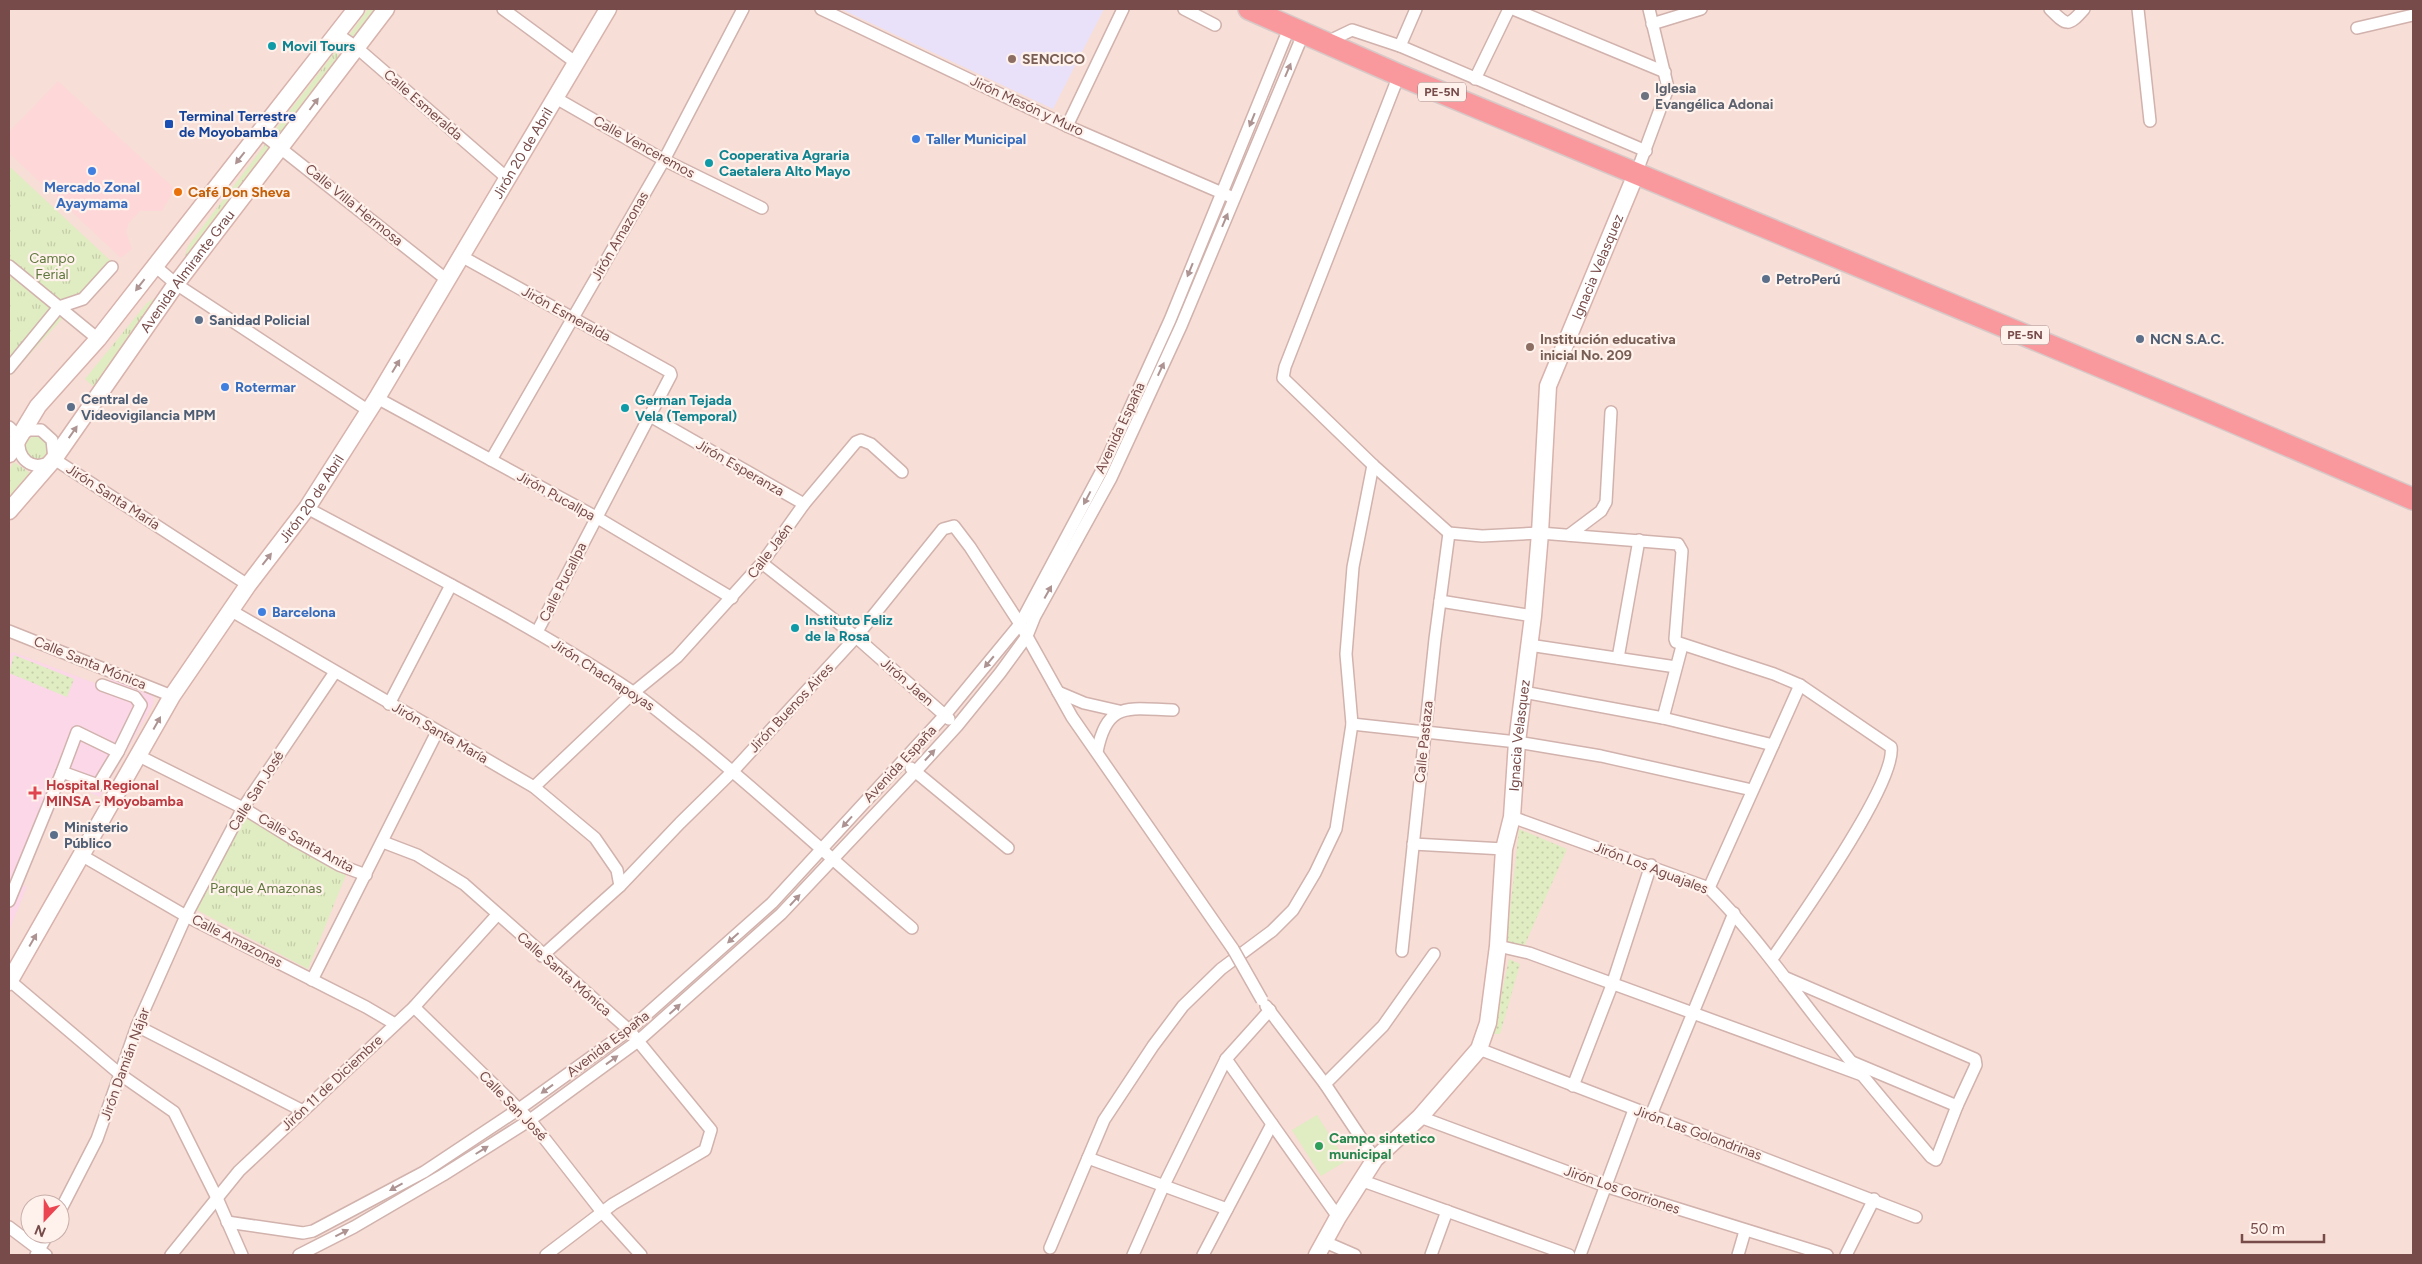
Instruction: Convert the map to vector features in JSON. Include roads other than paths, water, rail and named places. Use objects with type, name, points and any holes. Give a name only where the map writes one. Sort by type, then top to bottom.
[{"type":"highway","name":"PE-5N","points":[[1249,9],[1399,75],[2196,406],[2413,499]]},
{"type":"main road","name":"Avenida Almirante Grau","points":[[9,454],[14,432],[98,339],[356,9]]},
{"type":"main road","name":"Avenida Almirante Grau","points":[[9,511],[54,459],[176,284],[386,9]]},
{"type":"main road","name":"Jirón 20 de Abril","points":[[9,981],[172,696],[248,585],[308,508],[373,405],[554,97],[608,9]]},
{"type":"main road","name":"Ignacia Velasquez","points":[[1321,1248],[1338,1217],[1363,1181],[1375,1159],[1420,1117],[1479,1050],[1488,1023],[1498,946],[1504,849],[1512,816],[1517,742],[1533,616],[1540,533],[1548,386],[1636,174]]},
{"type":"street","points":[[503,9],[575,62]]},
{"type":"street","name":"Jirón Amazonas","points":[[491,460],[664,160],[744,9]]},
{"type":"street","name":"Jirón Mesón y Muro","points":[[821,9],[1067,126],[1235,198]]},
{"type":"street","points":[[1067,126],[1123,9]]},
{"type":"street","points":[[1184,9],[1215,25]]},
{"type":"street","points":[[1400,46],[1416,9]]},
{"type":"street","points":[[1475,79],[1511,9],[1665,72]]},
{"type":"street","points":[[1636,174],[1668,88],[1649,9]]},
{"type":"street","points":[[1652,24],[1701,9]]},
{"type":"street","points":[[2050,9],[2066,23],[2072,22],[2082,12]]},
{"type":"street","points":[[2138,9],[2150,121]]},
{"type":"street","points":[[2357,28],[2413,15]]},
{"type":"street","name":"Avenida España","points":[[227,1222],[304,1233],[346,1214],[415,1177],[519,1109],[629,1030],[772,902],[945,715],[1020,624],[1101,472],[1170,320],[1222,193],[1297,29]]},
{"type":"street","name":"Avenida España","points":[[299,1255],[422,1188],[530,1120],[638,1041],[782,914],[957,726],[1027,636],[1035,616],[1111,478],[1181,326],[1235,198],[1297,29]]},
{"type":"street","points":[[1327,42],[1352,30],[1400,46],[1646,151]]},
{"type":"street","name":"Calle Esmeralda","points":[[337,34],[356,47],[507,178]]},
{"type":"street","points":[[1399,75],[1317,282],[1283,376],[1373,465],[1449,533],[1482,536],[1540,533],[1662,541],[1678,544],[1680,546],[1675,639],[1682,646],[1774,674],[1800,685],[1891,746],[1891,759],[1865,814],[1834,869],[1772,959]]},
{"type":"street","name":"Calle Venceremos","points":[[554,97],[664,160],[762,208]]},
{"type":"street","name":"Calle Villa Hermosa","points":[[260,132],[282,147],[447,280]]},
{"type":"street","name":"Jirón Esmeralda","points":[[461,256],[670,372]]},
{"type":"street","points":[[9,266],[98,339]]},
{"type":"street","name":"Jirón Pucallpa","points":[[155,266],[176,284],[373,405],[491,460],[596,518],[732,598]]},
{"type":"street","points":[[9,368],[59,307],[83,299],[112,267]]},
{"type":"street","name":"Calle Pucallpa","points":[[537,632],[650,416],[670,372]]},
{"type":"street","points":[[1568,535],[1600,511],[1606,502],[1611,412]]},
{"type":"street","name":"Jirón Esperanza","points":[[650,416],[804,504]]},
{"type":"street","name":"Jirón Santa María","points":[[14,432],[41,430],[52,440],[54,459],[248,585]]},
{"type":"street","points":[[14,432],[19,454],[30,465],[41,465],[54,459]]},
{"type":"street","name":"Calle Jaén","points":[[534,787],[634,692],[676,657],[732,598],[762,563],[804,504],[850,448],[861,440],[872,444],[902,472]]},
{"type":"street","points":[[1050,1248],[1104,1120],[1153,1046],[1183,1006],[1221,970],[1272,931],[1293,910],[1315,873],[1336,829],[1352,724],[1346,654],[1354,568],[1373,465]]},
{"type":"street","name":"Jirón Chachapoyas","points":[[308,508],[537,632],[634,692],[733,771],[805,832],[832,860],[912,928]]},
{"type":"street","name":"Jirón Buenos Aires","points":[[542,956],[620,886],[733,771],[856,637],[943,529],[954,526],[970,547],[1020,624]]},
{"type":"street","name":"Calle Pastaza","points":[[1402,950],[1449,533]]},
{"type":"street","points":[[1618,658],[1639,540]]},
{"type":"street","name":"Jirón Jaen","points":[[762,563],[856,637],[957,726]]},
{"type":"street","points":[[389,704],[451,585]]},
{"type":"street","points":[[1440,601],[1488,607],[1533,616]]},
{"type":"street","name":"Jirón Santa María","points":[[230,610],[534,787],[595,838],[617,870],[620,886]]},
{"type":"street","points":[[1020,624],[1072,717],[1233,949],[1262,1000],[1325,1084],[1375,1159]]},
{"type":"street","name":"Calle Santa Mónica","points":[[9,631],[172,696]]},
{"type":"street","points":[[1529,645],[1676,667]]},
{"type":"street","points":[[1663,718],[1682,646]]},
{"type":"street","name":"Calle San José","points":[[186,916],[243,808],[335,672]]},
{"type":"street","points":[[1709,888],[1800,685]]},
{"type":"street","points":[[62,772],[98,785],[118,752],[141,705],[135,697],[102,686]]},
{"type":"street","points":[[1058,692],[1084,703],[1119,711],[1134,709],[1173,710]]},
{"type":"street","points":[[1523,692],[1663,718],[1773,746]]},
{"type":"street","points":[[1097,752],[1103,730],[1114,714],[1119,711]]},
{"type":"street","points":[[1352,724],[1517,742],[1601,756],[1752,790]]},
{"type":"street","points":[[9,901],[77,732],[118,752]]},
{"type":"street","points":[[312,980],[356,889],[366,875],[437,732]]},
{"type":"street","name":"Calle Santa Anita","points":[[139,756],[243,808],[323,856],[366,875]]},
{"type":"street","points":[[904,758],[915,772],[1008,848]]},
{"type":"street","name":"Jirón Los Aguajales","points":[[1512,816],[1651,865],[1709,888],[1734,913],[1772,959],[1850,1062],[1933,1159],[1936,1160],[1957,1106]]},
{"type":"street","name":"Calle Santa Mónica","points":[[382,842],[417,855],[464,884],[542,956],[629,1030],[711,1130],[709,1141],[704,1150],[602,1212]]},
{"type":"street","points":[[1413,844],[1504,849]]},
{"type":"street","name":"Calle Amazonas","points":[[81,855],[186,916],[394,1024]]},
{"type":"street","points":[[1573,1086],[1612,985],[1651,865]]},
{"type":"street","points":[[1651,1115],[1734,913]]},
{"type":"street","name":"Jirón 11 de Diciembre","points":[[171,1255],[239,1171],[414,1007],[497,915]]},
{"type":"street","name":"Jirón Damián Nájar","points":[[68,1194],[97,1138],[137,1026],[186,916]]},
{"type":"street","points":[[1498,946],[1529,953],[1845,1071],[1862,1075]]},
{"type":"street","points":[[1325,1084],[1384,1026],[1434,954]]},
{"type":"street","points":[[1784,977],[1974,1059],[1976,1065],[1957,1106],[1850,1062]]},
{"type":"street","points":[[9,981],[121,1075],[174,1112],[217,1198],[242,1255]]},
{"type":"street","name":"Calle San José","points":[[414,1007],[530,1120],[602,1212],[641,1255]]},
{"type":"street","points":[[1133,1255],[1163,1187],[1226,1059],[1270,1010]]},
{"type":"street","points":[[137,1026],[303,1111]]},
{"type":"street","name":"Jirón Las Golondrinas","points":[[1479,1050],[1874,1199],[1916,1218]]},
{"type":"street","points":[[1226,1059],[1338,1217]]},
{"type":"street","points":[[1580,1255],[1608,1187],[1634,1110]]},
{"type":"street","name":"Jirón Los Gorriones","points":[[1420,1117],[1608,1187],[1827,1255]]},
{"type":"street","points":[[1203,1255],[1272,1124]]},
{"type":"street","points":[[1088,1158],[1227,1209]]},
{"type":"street","points":[[415,1177],[422,1188]]},
{"type":"street","points":[[1363,1181],[1569,1255]]},
{"type":"street","points":[[1846,1255],[1874,1199]]},
{"type":"street","points":[[1431,1255],[1447,1211]]},
{"type":"street","points":[[546,1255],[602,1212]]},
{"type":"street","points":[[9,1227],[40,1254]]},
{"type":"street","points":[[1738,1255],[1745,1231]]},
{"type":"street","points":[[1321,1248],[1355,1255]]},
{"type":"place","name":"Movil Tours","points":[[272,46]]},
{"type":"place","name":"SENCICO","points":[[1012,59]]},
{"type":"place","name":"Iglesia Evangélica Adonai","points":[[1645,96]]},
{"type":"place","name":"Terminal Terrestre de Moyobamba","points":[[169,124]]},
{"type":"place","name":"Taller Municipal","points":[[916,139]]},
{"type":"place","name":"Cooperativa Agraria Caetalera Alto Mayo","points":[[709,163]]},
{"type":"place","name":"Mercado Zonal Ayaymama","points":[[92,171]]},
{"type":"place","name":"Café Don Sheva","points":[[178,192]]},
{"type":"place","name":"PetroPerú","points":[[1766,279]]},
{"type":"place","name":"Sanidad Policial","points":[[199,320]]},
{"type":"place","name":"NCN S.A.C.","points":[[2140,339]]},
{"type":"place","name":"Institución educativa inicial No. 209","points":[[1530,347]]},
{"type":"place","name":"Rotermar","points":[[225,387]]},
{"type":"place","name":"Central de Videovigilancia MPM","points":[[71,407]]},
{"type":"place","name":"German Tejada Vela (Temporal)","points":[[625,408]]},
{"type":"place","name":"Barcelona","points":[[262,612]]},
{"type":"place","name":"Instituto Feliz de la Rosa","points":[[795,628]]},
{"type":"place","name":"Hospital Regional MINSA - Moyobamba","points":[[35,793]]},
{"type":"place","name":"Ministerio Público","points":[[54,835]]},
{"type":"place","name":"Campo sintetico municipal","points":[[1319,1146]]},
{"type":"park label","name":"Campo Ferial","points":[[52,266]]},
{"type":"park label","name":"Parque Amazonas","points":[[266,888]]}]
